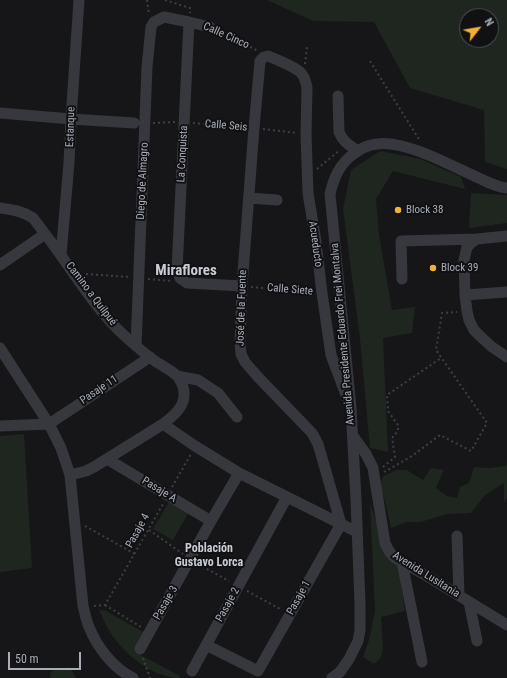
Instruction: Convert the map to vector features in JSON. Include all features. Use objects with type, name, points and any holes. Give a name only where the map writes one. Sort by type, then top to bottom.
[{"type":"street","name":"Estanque","points":[[61,255],[70,163],[78,0]]},
{"type":"street","name":"Calle Cinco","points":[[158,20],[164,17],[210,27]]},
{"type":"street","name":"Diego de Almagro","points":[[136,346],[140,123],[151,28],[154,22],[158,20]]},
{"type":"street","name":"La Conquista","points":[[189,22],[177,270],[180,278],[187,283],[242,286]]},
{"type":"street","points":[[264,58],[296,69],[304,77]]},
{"type":"street","name":"José de la Fuente","points":[[264,58],[254,128],[242,286],[241,354],[245,362],[258,377],[316,438],[341,524]]},
{"type":"street","name":"Acueducto","points":[[304,77],[307,88],[306,134],[308,193],[322,293],[331,355],[351,408]]},
{"type":"street","points":[[338,96],[339,132],[341,138],[356,153]]},
{"type":"street","points":[[0,114],[140,123]]},
{"type":"street","name":"Avenida Presidente Eduardo Frei Montalva","points":[[332,678],[340,672],[349,659],[358,641],[360,630],[360,604],[353,436],[330,194],[332,184],[345,161],[367,146],[378,143],[403,146],[429,155],[486,182],[507,188]]},
{"type":"street","points":[[249,198],[277,200]]},
{"type":"street","name":"Camino a Quilpué","points":[[0,208],[12,210],[33,218],[104,315],[136,346],[177,376]]},
{"type":"street","points":[[0,264],[45,234]]},
{"type":"street","points":[[402,278],[400,241],[477,240],[507,236]]},
{"type":"street","points":[[477,240],[467,247],[464,260],[465,295],[469,320],[474,330],[481,338],[507,358]]},
{"type":"street","points":[[465,295],[507,292]]},
{"type":"street","points":[[0,348],[49,424],[61,448],[70,475],[83,606],[89,627],[98,646],[113,664],[133,678]]},
{"type":"street","name":"Pasaje 11","points":[[49,424],[150,357]]},
{"type":"street","points":[[70,475],[86,471],[107,459],[163,424],[176,414],[184,401],[184,388],[177,376]]},
{"type":"street","points":[[177,376],[198,380],[218,393],[238,417]]},
{"type":"street","points":[[0,426],[49,424]]},
{"type":"street","points":[[163,424],[239,473],[357,532]]},
{"type":"street","name":"Avenida Lusitania","points":[[353,436],[366,454],[373,468],[385,543],[389,551],[394,557],[507,625]]},
{"type":"street","name":"Pasaje A","points":[[107,459],[211,521]]},
{"type":"street","name":"Pasaje 3","points":[[140,650],[239,473]]},
{"type":"street","name":"Pasaje 2","points":[[192,671],[287,497]]},
{"type":"street","name":"Pasaje 1","points":[[206,645],[258,671],[341,524]]},
{"type":"street","points":[[457,536],[459,595]]},
{"type":"street","points":[[402,562],[422,662]]},
{"type":"street","points":[[469,602],[477,641]]},
{"type":"path","points":[[165,0],[190,8],[189,22]]},
{"type":"path","name":"Calle Cinco","points":[[210,27],[264,58]]},
{"type":"path","points":[[304,77],[308,47]]},
{"type":"path","points":[[370,61],[429,155]]},
{"type":"path","name":"Calle Seis","points":[[140,123],[185,122],[306,134]]},
{"type":"path","points":[[308,178],[340,149],[356,153]]},
{"type":"path","name":"Calle Siete","points":[[242,286],[322,293]]},
{"type":"path","points":[[376,480],[386,470],[412,456],[440,435],[471,451],[487,423],[436,350],[442,313],[467,312]]},
{"type":"path","points":[[376,480],[384,466],[395,457],[392,438],[398,431],[398,425],[388,411],[387,395],[441,358]]},
{"type":"path","name":"Pasaje 4","points":[[105,606],[195,446]]},
{"type":"path","points":[[75,520],[135,554]]},
{"type":"path","points":[[149,529],[190,560],[290,614]]},
{"type":"path","points":[[83,606],[105,606],[149,632]]},
{"type":"path","points":[[140,650],[150,678]]},
{"type":"shaded area","points":[[267,0],[507,0],[507,169],[485,162],[484,110],[410,88],[374,22],[313,21]]},
{"type":"shaded area","points":[[380,151],[420,159],[461,177],[465,189],[393,171],[376,199],[379,235],[392,310],[415,307],[412,333],[383,338],[388,452],[370,448],[360,338],[343,209],[351,170]]},
{"type":"shaded area","points":[[471,193],[507,195],[507,223],[469,228]]},
{"type":"shaded area","points":[[24,434],[32,568],[0,572],[0,436]]},
{"type":"shaded area","points":[[507,458],[507,498],[504,502],[504,483],[485,495],[471,513],[447,514],[421,522],[406,522],[391,528],[380,486],[383,476],[397,470],[407,470],[423,480],[431,468],[444,470],[436,488],[447,496],[457,498],[460,487],[469,483],[474,467],[489,468],[506,466]]},
{"type":"shaded area","points":[[171,499],[190,510],[173,540],[153,529]]},
{"type":"shaded area","points":[[370,503],[384,545],[398,560],[405,611],[381,617],[383,650],[381,657],[374,664],[363,657],[369,640],[375,611]]},
{"type":"shaded area","points":[[99,610],[106,611],[145,633],[135,652],[180,676],[180,678],[169,677],[158,673],[138,662],[128,654],[107,627]]},
{"type":"shaded area","points":[[70,667],[76,678],[50,678],[51,671]]},
{"type":"place","name":"Block 38","points":[[398,210]]},
{"type":"place","name":"Block 39","points":[[433,268]]},
{"type":"district","name":"Miraflores","points":[[186,271]]},
{"type":"district","name":"Población Gustavo Lorca","points":[[209,556]]}]
